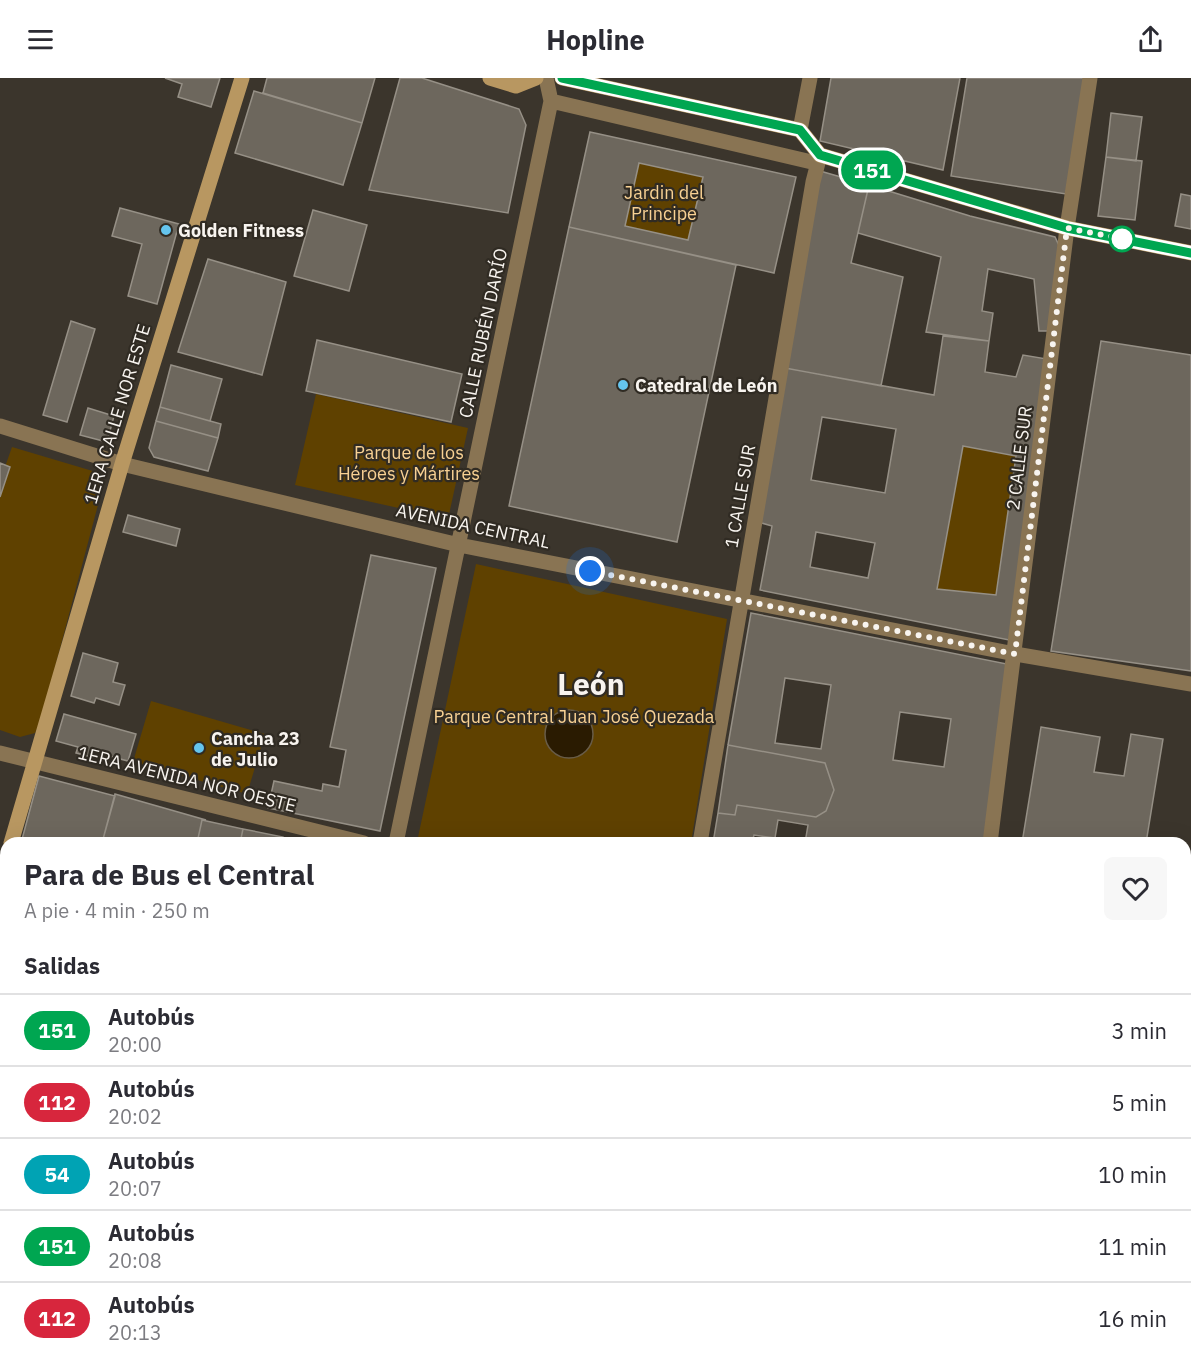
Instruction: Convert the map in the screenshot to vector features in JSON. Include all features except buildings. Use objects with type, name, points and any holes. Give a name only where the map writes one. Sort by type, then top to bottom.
[{"type":"street","name":"1ERA CALLE NOR ESTE","points":[[13,837],[122,464],[242,78]]},
{"type":"street","points":[[490,78],[516,86],[536,78]]},
{"type":"street","name":"CALLE RUBÉN DARÍO","points":[[397,837],[551,101],[546,78]]},
{"type":"street","points":[[562,78],[800,130]]},
{"type":"street","points":[[810,78],[800,130],[818,159]]},
{"type":"street","name":"2 CALLE SUR","points":[[991,837],[1067,228],[1090,78]]},
{"type":"street","points":[[551,101],[818,159],[1067,228],[1191,253]]},
{"type":"street","name":"1 CALLE SUR","points":[[701,837],[818,159]]},
{"type":"street","name":"AVENIDA CENTRAL","points":[[0,426],[122,464],[459,545],[1015,654],[1191,684]]},
{"type":"street","name":"1ERA AVENIDA NOR OESTE","points":[[0,753],[340,837]]},
{"type":"green space","name":"Jardin del Principe","points":[[639,163],[703,177],[688,240],[625,226]]},
{"type":"green space","name":"Parque de los Héroes y Mártires","points":[[316,394],[468,428],[448,519],[295,485]]},
{"type":"green space","points":[[963,446],[1016,456],[996,595],[937,589]]},
{"type":"green space","points":[[12,447],[96,472],[102,478],[103,486],[41,720],[35,733],[20,737],[0,730],[0,481]]},
{"type":"green space","name":"Parque Central Juan José Quezada","points":[[476,564],[727,619],[692,837],[418,837]]},
{"type":"green space","name":"Cancha 23 de Julio","points":[[151,701],[265,734],[247,794],[133,762]]},
{"type":"shaded area","points":[[569,710],[586,717],[593,734],[586,751],[569,758],[552,751],[545,734],[552,717]]},
{"type":"bus line","name":"151","points":[[562,78],[800,130],[820,155],[1067,228],[1191,253]]},
{"type":"place","name":"Golden Fitness","points":[[166,230]]},
{"type":"place","name":"Catedral de León","points":[[623,385]]},
{"type":"place","name":"Cancha 23 de Julio","points":[[199,748]]},
{"type":"district","name":"León","points":[[591,683]]},
{"type":"route","points":[[590,571],[1015,654],[1067,228],[1129,240],[1122,239]]}]
